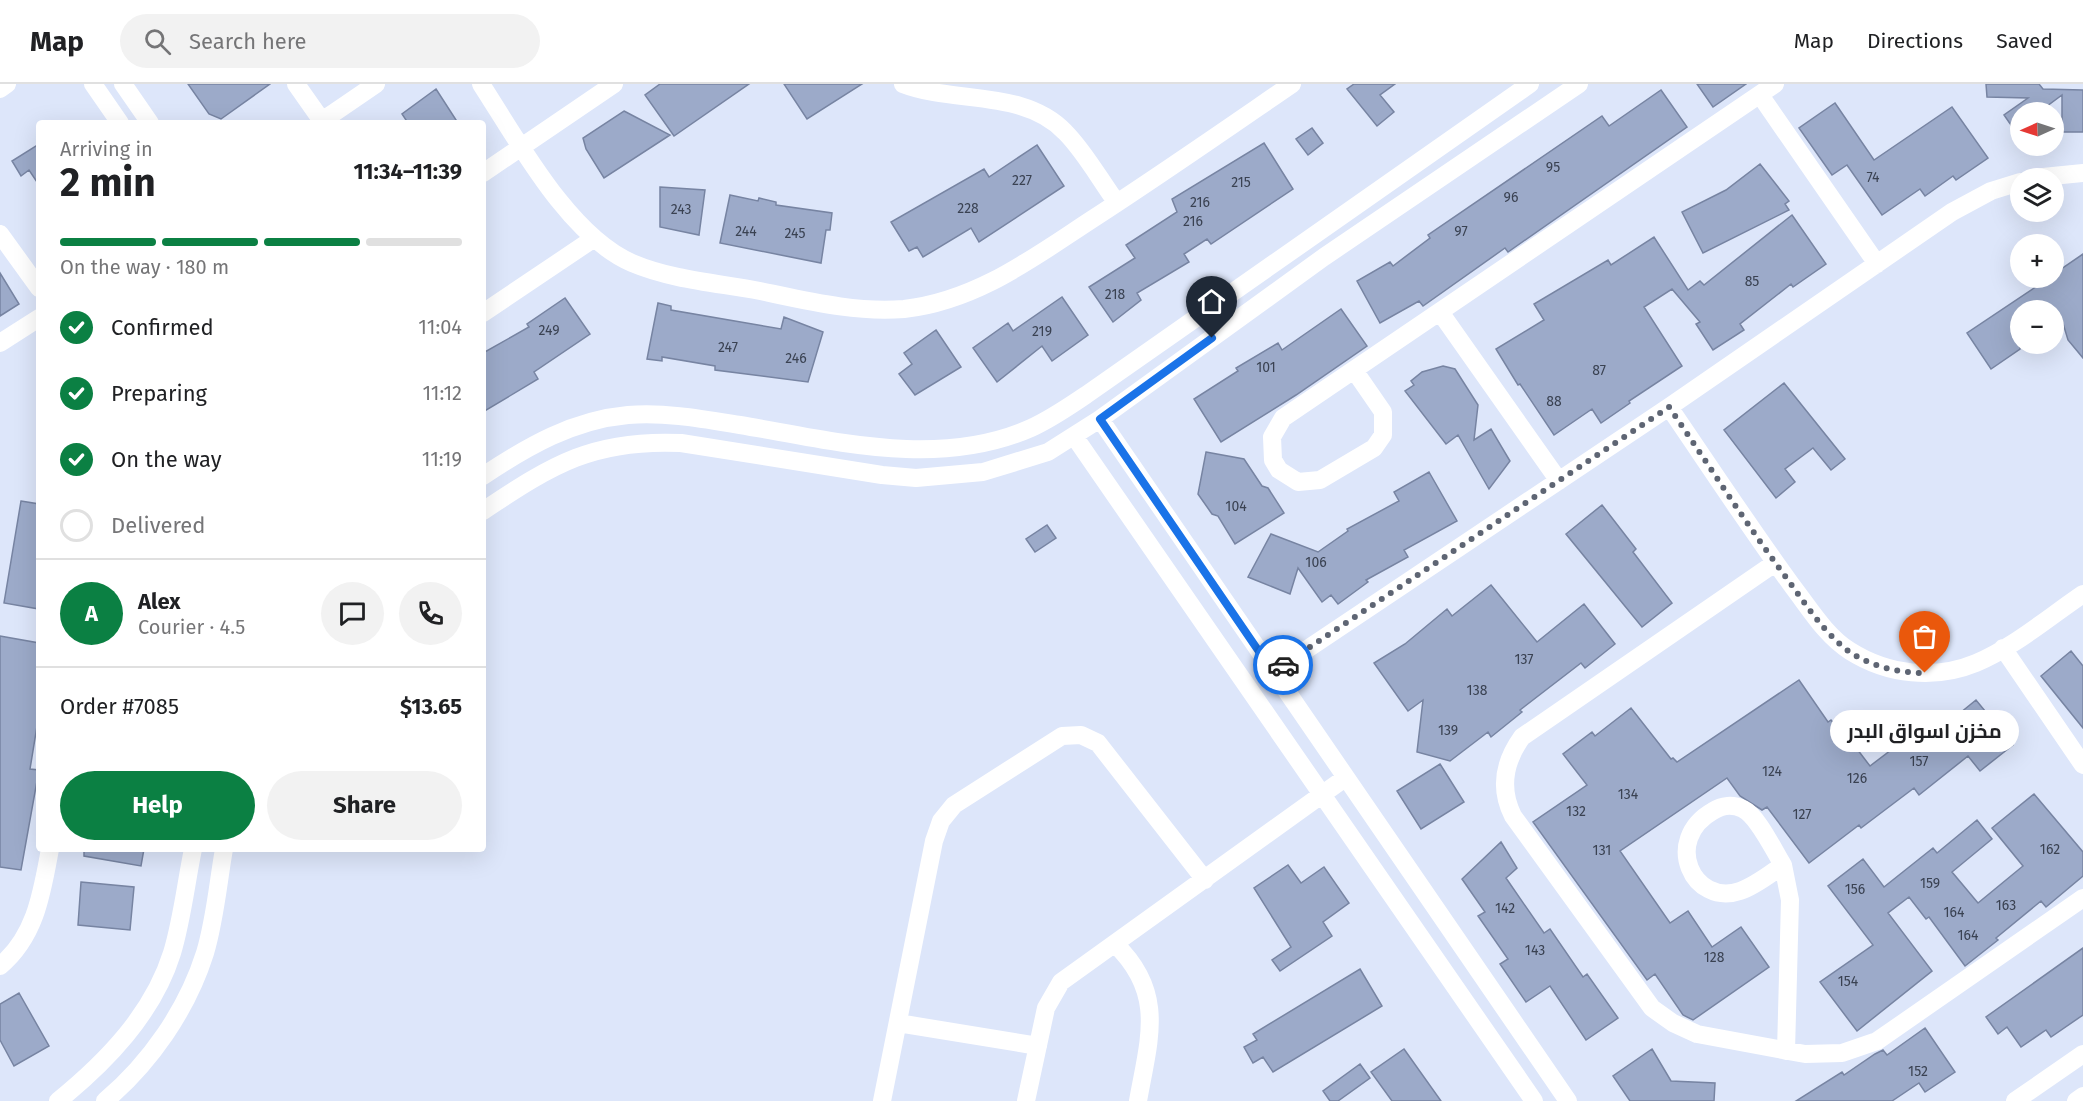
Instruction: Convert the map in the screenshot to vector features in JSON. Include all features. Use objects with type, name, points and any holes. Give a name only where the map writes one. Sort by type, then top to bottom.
[{"type":"street","points":[[0,89],[8,84]]},
{"type":"street","points":[[93,84],[118,120]]},
{"type":"street","points":[[123,84],[148,120]]},
{"type":"street","points":[[296,84],[319,120]]},
{"type":"street","points":[[323,120],[376,84]]},
{"type":"street","points":[[481,84],[578,225],[593,239],[631,262],[668,274],[849,308],[905,309],[935,303],[990,283],[1117,203],[1292,84]]},
{"type":"street","points":[[486,171],[614,84]]},
{"type":"street","points":[[903,84],[922,91],[1027,107],[1047,117],[1065,131],[1079,148],[1117,203]]},
{"type":"street","points":[[486,474],[546,437],[598,419],[636,414],[681,415],[894,449],[941,448],[998,439],[1031,428],[1061,412],[1530,84]]},
{"type":"street","points":[[486,509],[563,461],[592,451],[650,442],[681,443],[916,478],[972,474],[1016,464],[1048,452],[1100,419],[1324,257],[1579,84]]},
{"type":"street","points":[[1354,370],[1383,412],[1385,428],[1379,442],[1320,480],[1298,482],[1288,477],[1279,470],[1271,449],[1276,427],[1283,418],[1776,84]]},
{"type":"street","points":[[1760,95],[1877,264]]},
{"type":"street","points":[[2064,175],[2083,173]]},
{"type":"street","points":[[1273,672],[1669,407],[1952,212],[1991,191],[2010,185]]},
{"type":"street","points":[[0,234],[36,284]]},
{"type":"street","points":[[486,311],[593,239]]},
{"type":"street","points":[[1234,290],[1250,311]]},
{"type":"street","points":[[1440,312],[1559,481]]},
{"type":"street","points":[[0,343],[36,320]]},
{"type":"street","points":[[1669,407],[1775,563],[1825,630],[1848,651],[1876,665],[1907,673],[1942,673],[1976,663],[2003,648],[2083,594]]},
{"type":"street","points":[[1100,419],[1568,1101]]},
{"type":"street","points":[[1074,436],[1324,794],[1534,1101]]},
{"type":"street","points":[[504,462],[521,486]]},
{"type":"street","points":[[1775,563],[1522,737],[1507,764],[1504,779],[1507,804],[1513,816],[1652,1008],[1673,1023],[1697,1034],[1786,1051],[1833,1054],[1860,1048],[1877,1041],[2083,898]]},
{"type":"street","points":[[2003,648],[2083,765]]},
{"type":"street","points":[[882,1101],[934,841],[941,821],[954,805],[1062,736],[1081,735],[1098,743],[1206,880]]},
{"type":"street","points":[[1026,1101],[1046,1008],[1055,989],[1069,975],[1206,880],[1346,778]]},
{"type":"street","points":[[1784,865],[1738,892],[1714,891],[1703,885],[1688,865],[1686,840],[1699,819],[1720,807],[1737,806],[1751,814],[1784,865],[1790,900],[1786,1051]]},
{"type":"street","points":[[0,966],[22,942],[32,924],[39,904],[49,852]]},
{"type":"street","points":[[58,1101],[126,1035],[162,979],[172,952],[192,852]]},
{"type":"street","points":[[105,1101],[151,1053],[183,1005],[205,952],[223,852]]},
{"type":"street","points":[[1115,944],[1139,974],[1151,1012],[1151,1027],[1138,1101]]},
{"type":"street","points":[[898,1023],[1038,1046]]},
{"type":"street","points":[[2014,1101],[2083,1054]]},
{"type":"street","points":[[2076,1101],[2083,1096]]},
{"type":"building","points":[[188,84],[270,84],[221,119],[209,114]]},
{"type":"building","points":[[660,84],[749,84],[674,136],[645,95]]},
{"type":"building","points":[[784,84],[862,84],[807,119]]},
{"type":"building","points":[[1354,84],[1395,84],[1380,95],[1394,112],[1377,126],[1347,89]]},
{"type":"building","points":[[1697,84],[1746,84],[1713,107]]},
{"type":"building","points":[[1986,84],[2039,84],[2043,89],[2083,90],[2083,132],[2064,132],[2062,95],[2053,102],[2022,102],[2028,98],[1987,97]]},
{"type":"building","points":[[436,89],[456,120],[406,120],[402,114]]},
{"type":"building","points":[[1661,90],[1687,127],[1508,252],[1505,248],[1423,306],[1419,301],[1380,323],[1357,281],[1390,262],[1393,266],[1430,238],[1428,235],[1602,116],[1609,126]]},
{"type":"building","points":[[1835,103],[1874,160],[1952,107],[1988,158],[1956,180],[1953,176],[1925,196],[1920,189],[1882,215],[1847,165],[1832,175],[1799,128]]},
{"type":"building","points":[[624,111],[670,135],[604,178],[586,149],[583,138]]},
{"type":"building","points":[[2010,111],[2010,124],[2004,115]]},
{"type":"building","points":[[1312,128],[1323,143],[1308,155],[1296,139]]},
{"type":"building","points":[[1264,143],[1293,189],[1211,244],[1207,239],[1184,254],[1189,262],[1137,293],[1141,300],[1113,322],[1089,287],[1135,258],[1126,245],[1177,212],[1172,199]]},
{"type":"building","points":[[1037,145],[1064,186],[979,242],[971,228],[923,257],[917,247],[909,251],[891,222],[984,169],[989,177]]},
{"type":"building","points":[[36,146],[36,180],[29,170],[21,176],[12,161]]},
{"type":"building","points":[[1760,164],[1789,201],[1785,204],[1789,210],[1703,253],[1682,212],[1726,190]]},
{"type":"building","points":[[660,187],[705,190],[699,235],[660,227]]},
{"type":"building","points":[[730,195],[758,201],[759,198],[776,202],[776,205],[832,213],[830,230],[826,230],[821,263],[720,243]]},
{"type":"building","points":[[1792,215],[1826,264],[1793,287],[1791,284],[1740,324],[1744,330],[1713,350],[1696,324],[1700,322],[1672,289],[1644,307],[1682,366],[1629,401],[1630,403],[1601,423],[1592,409],[1554,435],[1520,384],[1518,385],[1496,349],[1544,320],[1534,304],[1608,260],[1611,265],[1654,237],[1688,290],[1700,281],[1704,285]]},
{"type":"building","points":[[2083,254],[2083,358],[2068,340],[2064,327],[2064,300],[2016,300],[2034,288],[2064,288],[2064,267]]},
{"type":"building","points":[[0,273],[19,304],[0,316]]},
{"type":"building","points":[[1062,297],[1088,335],[1052,361],[1042,346],[997,382],[973,348],[1008,323],[1013,331]]},
{"type":"building","points":[[565,298],[590,334],[534,372],[538,379],[486,410],[486,351],[529,327],[527,324]]},
{"type":"building","points":[[658,303],[671,306],[671,310],[781,329],[784,317],[823,332],[808,382],[715,370],[715,366],[662,357],[662,361],[647,359]]},
{"type":"building","points":[[2010,304],[2010,354],[2013,354],[1991,369],[1967,333]]},
{"type":"building","points":[[1341,309],[1367,346],[1296,395],[1221,442],[1194,399],[1238,371],[1236,368],[1278,343],[1282,350]]},
{"type":"building","points":[[936,330],[961,367],[915,395],[899,374],[912,364],[904,353]]},
{"type":"building","points":[[1443,366],[1455,369],[1478,405],[1474,440],[1491,429],[1510,461],[1489,489],[1458,435],[1446,444],[1405,391],[1414,385],[1411,381],[1422,372]]},
{"type":"building","points":[[1784,383],[1845,459],[1831,470],[1813,448],[1785,469],[1795,482],[1776,498],[1724,430]]},
{"type":"building","points":[[1206,452],[1244,459],[1262,486],[1268,488],[1284,513],[1235,544],[1218,516],[1212,514],[1198,494]]},
{"type":"building","points":[[1429,472],[1457,521],[1404,550],[1408,557],[1366,580],[1368,582],[1338,604],[1331,595],[1322,602],[1298,568],[1290,594],[1248,577],[1271,534],[1318,552],[1348,531],[1347,529],[1399,501],[1394,492]]},
{"type":"building","points":[[21,501],[36,504],[36,608],[4,603]]},
{"type":"building","points":[[1602,505],[1636,549],[1633,552],[1672,603],[1642,627],[1566,534]]},
{"type":"building","points":[[1047,525],[1056,538],[1035,552],[1026,539]]},
{"type":"building","points":[[1491,585],[1537,642],[1584,604],[1615,644],[1585,668],[1581,663],[1520,710],[1522,712],[1491,737],[1488,732],[1450,761],[1417,752],[1423,700],[1408,711],[1374,663],[1405,644],[1447,609],[1452,616]]},
{"type":"building","points":[[0,636],[36,642],[36,732],[30,769],[36,770],[36,787],[21,870],[0,867]]},
{"type":"building","points":[[2071,651],[2083,666],[2083,728],[2041,676]]},
{"type":"building","points":[[1799,680],[1828,722],[1831,720],[1870,766],[1920,728],[1928,739],[1976,700],[2013,745],[1980,771],[1968,756],[1919,795],[1914,788],[1861,828],[1859,825],[1809,863],[1767,807],[1762,810],[1740,796],[1727,778],[1620,851],[1670,923],[1688,911],[1712,947],[1741,927],[1769,967],[1693,1020],[1683,1015],[1655,974],[1647,980],[1533,822],[1587,785],[1563,754],[1592,732],[1595,736],[1631,708],[1671,759],[1677,762]]},
{"type":"building","points":[[1440,764],[1464,802],[1421,829],[1397,791]]},
{"type":"building","points":[[2034,794],[2083,852],[2083,876],[2046,907],[2041,901],[1965,966],[1929,917],[1926,919],[1909,897],[1888,913],[1932,971],[1857,1031],[1820,982],[1873,945],[1828,886],[1863,859],[1884,887],[1933,848],[1937,853],[1977,820],[1992,839],[1952,872],[1978,903],[2023,866],[1992,828]]},
{"type":"building","points":[[1501,842],[1517,868],[1506,878],[1544,933],[1550,929],[1583,977],[1587,974],[1618,1018],[1586,1040],[1550,986],[1526,1002],[1500,964],[1508,959],[1478,916],[1485,912],[1462,879]]},
{"type":"building","points":[[84,852],[143,852],[141,866],[84,856]]},
{"type":"building","points":[[1288,865],[1301,883],[1324,867],[1349,903],[1323,922],[1332,936],[1280,971],[1272,960],[1291,947],[1254,888]]},
{"type":"building","points":[[81,882],[134,887],[130,930],[78,925]]},
{"type":"building","points":[[2083,948],[2083,1015],[2051,1037],[2046,1030],[2021,1047],[2007,1027],[1998,1034],[1986,1017]]},
{"type":"building","points":[[1360,969],[1382,1006],[1273,1072],[1263,1057],[1253,1063],[1244,1047],[1257,1040],[1253,1034]]},
{"type":"building","points":[[19,993],[49,1046],[14,1066],[0,1040],[0,1004]]},
{"type":"building","points":[[1925,1028],[1955,1072],[1925,1092],[1919,1083],[1892,1101],[1796,1101],[1842,1072],[1844,1075],[1875,1054],[1883,1050],[1887,1055]]},
{"type":"building","points":[[1404,1049],[1441,1101],[1392,1101],[1371,1072]]},
{"type":"building","points":[[1652,1049],[1671,1081],[1715,1083],[1714,1101],[1630,1101],[1613,1076]]},
{"type":"building","points":[[1360,1064],[1370,1078],[1338,1101],[1330,1101],[1323,1091]]},
{"type":"way so far","points":[[1283,665],[1669,407],[1775,563],[1825,630],[1848,651],[1876,665],[1907,673],[1925,673]]},
{"type":"place","name":"مخزن اسواق البدر","points":[[1925,673]]},
{"type":"route","points":[[1212,338],[1100,419],[1273,672],[1283,665]]}]
